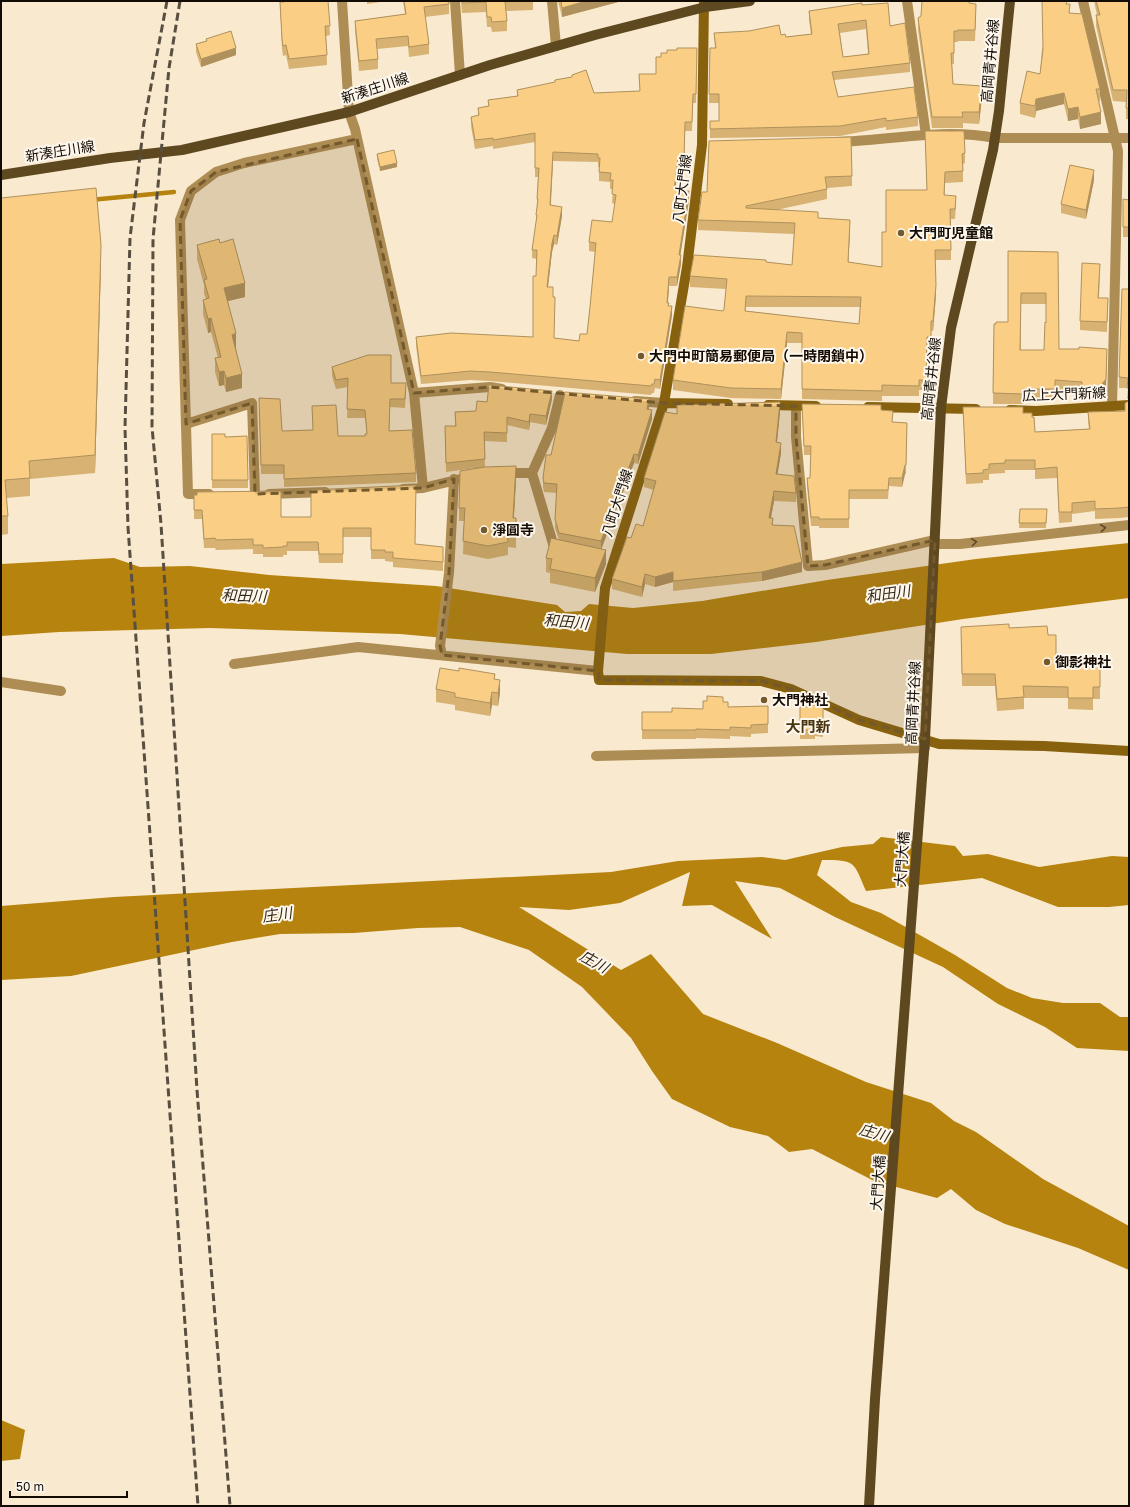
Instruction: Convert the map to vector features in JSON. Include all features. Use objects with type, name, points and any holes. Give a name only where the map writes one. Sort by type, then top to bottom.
[{"type":"main road","name":"新湊庄川線","points":[[1,175],[110,158],[182,150],[349,112],[460,75],[704,4],[750,1]]},
{"type":"main road","name":"高岡青井谷線","points":[[923,766],[928,698],[941,408],[951,328],[995,138],[1010,1]]},
{"type":"main road","name":"八町大門線","points":[[598,671],[605,588],[610,558],[664,403],[687,267],[706,145],[704,4]]},
{"type":"main road","points":[[664,403],[742,405]]},
{"type":"main road","points":[[757,405],[830,406]]},
{"type":"main road","name":"広上大門新線","points":[[998,410],[1036,411],[1129,405]]},
{"type":"main road","points":[[860,407],[983,409]]},
{"type":"main road","points":[[598,671],[599,680],[761,681],[791,690],[859,720],[925,744],[1051,746],[1129,751]]},
{"type":"main road","name":"大門大橋","points":[[869,1506],[875,1399],[923,766]]},
{"type":"street","points":[[342,1],[349,112],[357,139],[414,393],[423,488]]},
{"type":"street","points":[[455,1],[460,75]]},
{"type":"street","points":[[552,1],[556,46]]},
{"type":"street","points":[[907,1],[926,135]]},
{"type":"street","points":[[1083,1],[1111,128],[1116,138],[1118,151],[1112,407]]},
{"type":"street","points":[[825,142],[926,135],[978,135],[995,138],[1129,138]]},
{"type":"street","points":[[218,494],[188,494],[180,220],[191,191],[216,172],[244,163],[357,139]]},
{"type":"street","points":[[414,393],[490,387],[513,390]]},
{"type":"street","points":[[560,395],[552,428],[532,473],[554,547],[569,550]]},
{"type":"street","points":[[627,400],[664,403]]},
{"type":"street","points":[[186,424],[252,403],[251,494],[335,492]]},
{"type":"street","points":[[796,406],[796,437],[808,566],[825,565],[935,544],[960,544],[1129,525]]},
{"type":"street","points":[[391,489],[423,488],[454,479],[487,474],[532,473]]},
{"type":"street","points":[[441,651],[449,573],[454,479]]},
{"type":"street","points":[[234,664],[358,646],[441,651],[598,671]]},
{"type":"street","points":[[1,682],[61,691]]},
{"type":"street","points":[[596,756],[925,744]]},
{"type":"highlighted area","points":[[357,139],[414,393],[490,387],[664,403],[796,406],[796,437],[808,566],[825,565],[935,540],[925,739],[859,720],[791,689],[761,681],[599,680],[598,671],[442,655],[440,646],[449,573],[454,479],[423,488],[255,494],[252,403],[186,424],[180,220],[191,191],[216,172]]},
{"type":"water","name":"和田川","points":[[1129,543],[1129,598],[963,619],[816,642],[711,654],[627,654],[400,634],[210,628],[59,632],[1,636],[1,564],[114,558],[140,567],[190,566],[269,575],[436,586],[557,605],[565,612],[581,611],[589,604],[633,608],[702,601],[827,580],[976,559]]},
{"type":"water","name":"庄川","points":[[881,837],[955,846],[963,856],[988,854],[1039,867],[1112,856],[1129,857],[1129,905],[1109,907],[1058,907],[982,878],[866,891],[852,864],[841,861],[822,860],[817,875],[851,902],[881,913],[955,955],[1007,988],[1032,998],[1063,1003],[1100,1003],[1120,1017],[1129,1017],[1129,1051],[1077,1048],[1045,1027],[998,1004],[943,967],[835,917],[780,888],[735,881],[772,939],[712,905],[682,906],[690,872],[620,903],[569,910],[519,907],[621,970],[651,954],[703,1014],[777,1043],[866,1082],[931,1103],[954,1121],[976,1132],[1043,1179],[1129,1226],[1129,1270],[1078,1248],[1005,1224],[976,1210],[951,1189],[937,1198],[874,1181],[812,1149],[789,1152],[768,1136],[730,1127],[672,1099],[631,1038],[582,987],[529,950],[460,927],[418,928],[354,933],[280,934],[232,942],[71,976],[1,980],[1,906],[114,897],[611,872],[678,861],[762,857],[785,860],[842,847],[873,844]]},
{"type":"water","points":[[1,1420],[25,1430],[20,1459],[1,1461]]},
{"type":"building","points":[[328,1],[330,26],[325,26],[327,55],[289,59],[286,45],[283,46],[282,39],[280,2]]},
{"type":"building","points":[[404,1],[449,1],[449,4],[424,7],[429,44],[409,47],[408,36],[376,39],[378,59],[359,61],[355,21],[406,14]]},
{"type":"building","points":[[462,1],[514,1],[505,2],[507,21],[492,22],[491,17],[487,17],[486,2],[462,3]]},
{"type":"building","points":[[561,1],[586,1],[562,8]]},
{"type":"building","points":[[922,1],[969,1],[969,3],[976,4],[975,30],[954,31],[954,53],[951,53],[953,84],[982,86],[979,112],[962,112],[963,117],[932,117],[918,18],[921,16]]},
{"type":"building","points":[[1042,1],[1067,1],[1066,4],[1070,4],[1069,13],[1082,14],[1100,89],[1096,89],[1101,112],[1080,117],[1078,107],[1068,109],[1064,93],[1036,99],[1035,106],[1020,103],[1027,71],[1040,74],[1043,49]]},
{"type":"building","points":[[1096,1],[1129,1],[1129,108],[1126,108],[1127,90],[1113,90],[1096,15],[1100,15]]},
{"type":"building","points":[[862,3],[862,5],[888,3],[890,26],[905,23],[910,63],[832,72],[838,97],[914,87],[918,117],[886,121],[886,118],[840,126],[710,129],[710,121],[719,121],[719,94],[709,94],[710,48],[716,48],[714,33],[749,31],[779,25],[781,35],[785,34],[786,37],[812,34],[809,11]],"holes":[[[866,20],[869,54],[843,57],[838,24]]]},
{"type":"building","points":[[231,31],[236,48],[201,59],[196,44],[207,41],[206,39]]},
{"type":"building","points":[[677,48],[697,48],[696,94],[693,94],[692,122],[685,122],[684,159],[678,159],[674,190],[689,191],[677,277],[669,277],[667,303],[669,303],[668,306],[672,306],[660,380],[655,379],[654,384],[651,386],[470,371],[421,376],[416,337],[451,333],[533,337],[533,276],[536,276],[537,250],[532,250],[537,215],[539,168],[535,168],[535,133],[493,140],[493,138],[475,140],[471,117],[479,115],[478,108],[489,106],[488,100],[518,96],[517,90],[555,82],[555,80],[572,77],[572,75],[586,70],[594,93],[640,91],[639,74],[656,74],[656,57],[661,57],[661,53],[667,53],[667,50],[677,50]],"holes":[[[553,152],[598,154],[598,158],[600,158],[599,172],[611,173],[610,180],[613,180],[612,194],[616,195],[612,222],[592,220],[589,242],[596,243],[587,334],[580,334],[579,341],[554,338],[555,297],[553,297],[553,287],[547,287],[552,243],[554,235],[557,236],[562,207],[550,205]]]},
{"type":"building","points":[[925,131],[964,131],[965,153],[962,154],[963,171],[945,172],[944,195],[956,196],[955,209],[950,209],[951,250],[935,250],[936,285],[933,321],[931,321],[931,337],[927,337],[926,380],[919,380],[919,386],[882,385],[882,391],[802,389],[802,333],[787,332],[781,389],[731,388],[673,380],[685,306],[723,311],[724,309],[727,279],[690,276],[694,255],[766,260],[766,262],[792,265],[795,223],[698,220],[702,192],[707,192],[709,141],[851,137],[852,176],[825,177],[827,189],[746,206],[746,208],[818,212],[818,218],[850,220],[848,262],[882,267],[882,232],[886,232],[886,190],[927,190]],"holes":[[[746,296],[861,297],[859,324],[745,311]]]},
{"type":"building","points":[[394,150],[397,163],[380,167],[377,154]]},
{"type":"building","points":[[1070,165],[1094,170],[1086,210],[1061,204]]},
{"type":"building","points":[[96,188],[101,245],[95,455],[29,461],[30,478],[5,480],[8,516],[1,516],[1,198]]},
{"type":"building","points":[[1123,199],[1129,200],[1129,227],[1123,227]]},
{"type":"building","points":[[219,239],[220,243],[233,239],[245,283],[224,288],[236,333],[232,335],[242,374],[226,378],[224,371],[219,372],[215,358],[221,357],[211,318],[208,319],[203,300],[209,298],[204,280],[207,279],[197,245]]},
{"type":"building","points":[[1008,251],[1058,252],[1059,349],[1079,349],[1079,347],[1107,349],[1106,379],[1097,390],[1084,390],[1082,387],[1082,382],[1055,380],[1055,389],[1023,389],[1023,394],[993,393],[994,324],[996,324],[996,322],[1008,322]],"holes":[[[1021,293],[1046,293],[1044,350],[1020,350]]]},
{"type":"building","points":[[1082,263],[1100,264],[1098,298],[1108,298],[1107,322],[1080,321]]},
{"type":"building","points":[[1122,289],[1129,289],[1129,389],[1127,388],[1128,378],[1119,377]]},
{"type":"building","points":[[368,355],[391,355],[391,383],[406,383],[405,399],[390,399],[389,431],[412,430],[416,473],[284,479],[284,465],[261,465],[259,398],[280,399],[282,431],[313,430],[312,406],[336,405],[338,436],[365,436],[365,434],[367,434],[365,410],[347,409],[348,378],[336,380],[332,367]]},
{"type":"building","points":[[489,385],[552,391],[546,416],[530,414],[529,422],[507,417],[507,433],[484,432],[485,459],[446,463],[445,426],[456,426],[455,412],[476,411],[477,401],[487,402]]},
{"type":"building","points":[[565,392],[649,399],[647,409],[652,410],[638,455],[634,454],[601,541],[559,533],[555,519],[557,484],[544,483],[543,478],[546,455],[551,455]]},
{"type":"building","points":[[1129,401],[1129,507],[1095,509],[1095,501],[1072,503],[1072,512],[1059,512],[1057,467],[1035,469],[1035,460],[1005,460],[1005,463],[989,464],[989,469],[983,470],[983,473],[966,474],[963,407],[1023,407],[1023,413],[1032,413],[1032,417],[1034,417],[1035,432],[1090,429],[1088,412],[1125,411],[1125,403]]},
{"type":"building","points":[[780,402],[776,442],[781,443],[776,474],[794,476],[796,493],[774,491],[769,518],[773,518],[772,525],[794,526],[802,562],[762,572],[673,581],[673,572],[655,577],[645,574],[642,587],[612,579],[627,537],[631,538],[636,524],[643,526],[656,481],[644,478],[665,412],[677,414],[677,405]]},
{"type":"building","points":[[802,404],[881,405],[881,410],[893,411],[892,422],[907,423],[906,465],[902,478],[889,478],[888,490],[849,490],[849,519],[819,519],[819,517],[811,517],[807,478],[810,478],[811,446],[804,446]]},
{"type":"building","points":[[212,434],[225,434],[225,437],[247,436],[248,480],[212,480]]},
{"type":"building","points":[[516,466],[513,518],[516,518],[516,534],[507,534],[508,542],[488,546],[463,541],[465,508],[459,508],[460,471],[484,467]]},
{"type":"building","points":[[416,485],[415,544],[443,547],[443,562],[393,558],[393,552],[385,552],[385,550],[371,550],[371,528],[343,528],[343,554],[319,554],[318,542],[287,542],[287,546],[283,547],[263,548],[263,545],[253,545],[253,539],[204,539],[202,510],[194,510],[194,495],[197,495],[197,492],[281,491],[281,517],[311,517],[311,490]]},
{"type":"building","points":[[1020,509],[1047,509],[1046,523],[1019,523]]},
{"type":"building","points":[[551,538],[606,550],[595,578],[550,569],[552,559],[546,558]]},
{"type":"building","points":[[1009,624],[1009,628],[1047,626],[1048,635],[1056,635],[1056,657],[1100,657],[1100,687],[1093,687],[1093,698],[1068,698],[1068,687],[1023,686],[1024,697],[997,699],[995,674],[962,674],[961,627]]},
{"type":"building","points":[[440,668],[459,671],[459,668],[495,674],[494,679],[500,680],[498,693],[492,692],[490,703],[455,697],[455,693],[436,689]]},
{"type":"building","points":[[707,696],[723,697],[723,702],[728,702],[728,707],[768,706],[768,724],[751,725],[751,728],[730,727],[730,730],[642,730],[642,712],[672,712],[672,708],[703,709],[703,701],[707,701]]},
{"type":"building","points":[[811,705],[823,705],[823,727],[815,727],[815,730],[800,730],[800,707],[811,707]]},
{"type":"waterway","points":[[90,200],[174,192]]},
{"type":"railway","points":[[167,1],[144,123],[130,238],[125,428],[128,527],[198,1506]]},
{"type":"railway","points":[[180,1],[169,68],[153,239],[152,427],[161,524],[197,1090],[230,1506]]},
{"type":"place","name":"大門町児童館","points":[[901,233]]},
{"type":"place","name":"大門中町簡易郵便局（一時閉鎖中）","points":[[641,356]]},
{"type":"place","name":"淨圓寺","points":[[484,530]]},
{"type":"place","name":"御影神社","points":[[1047,662]]},
{"type":"place","name":"大門神社","points":[[764,700]]},
{"type":"district","name":"大門新","points":[[808,727]]}]
